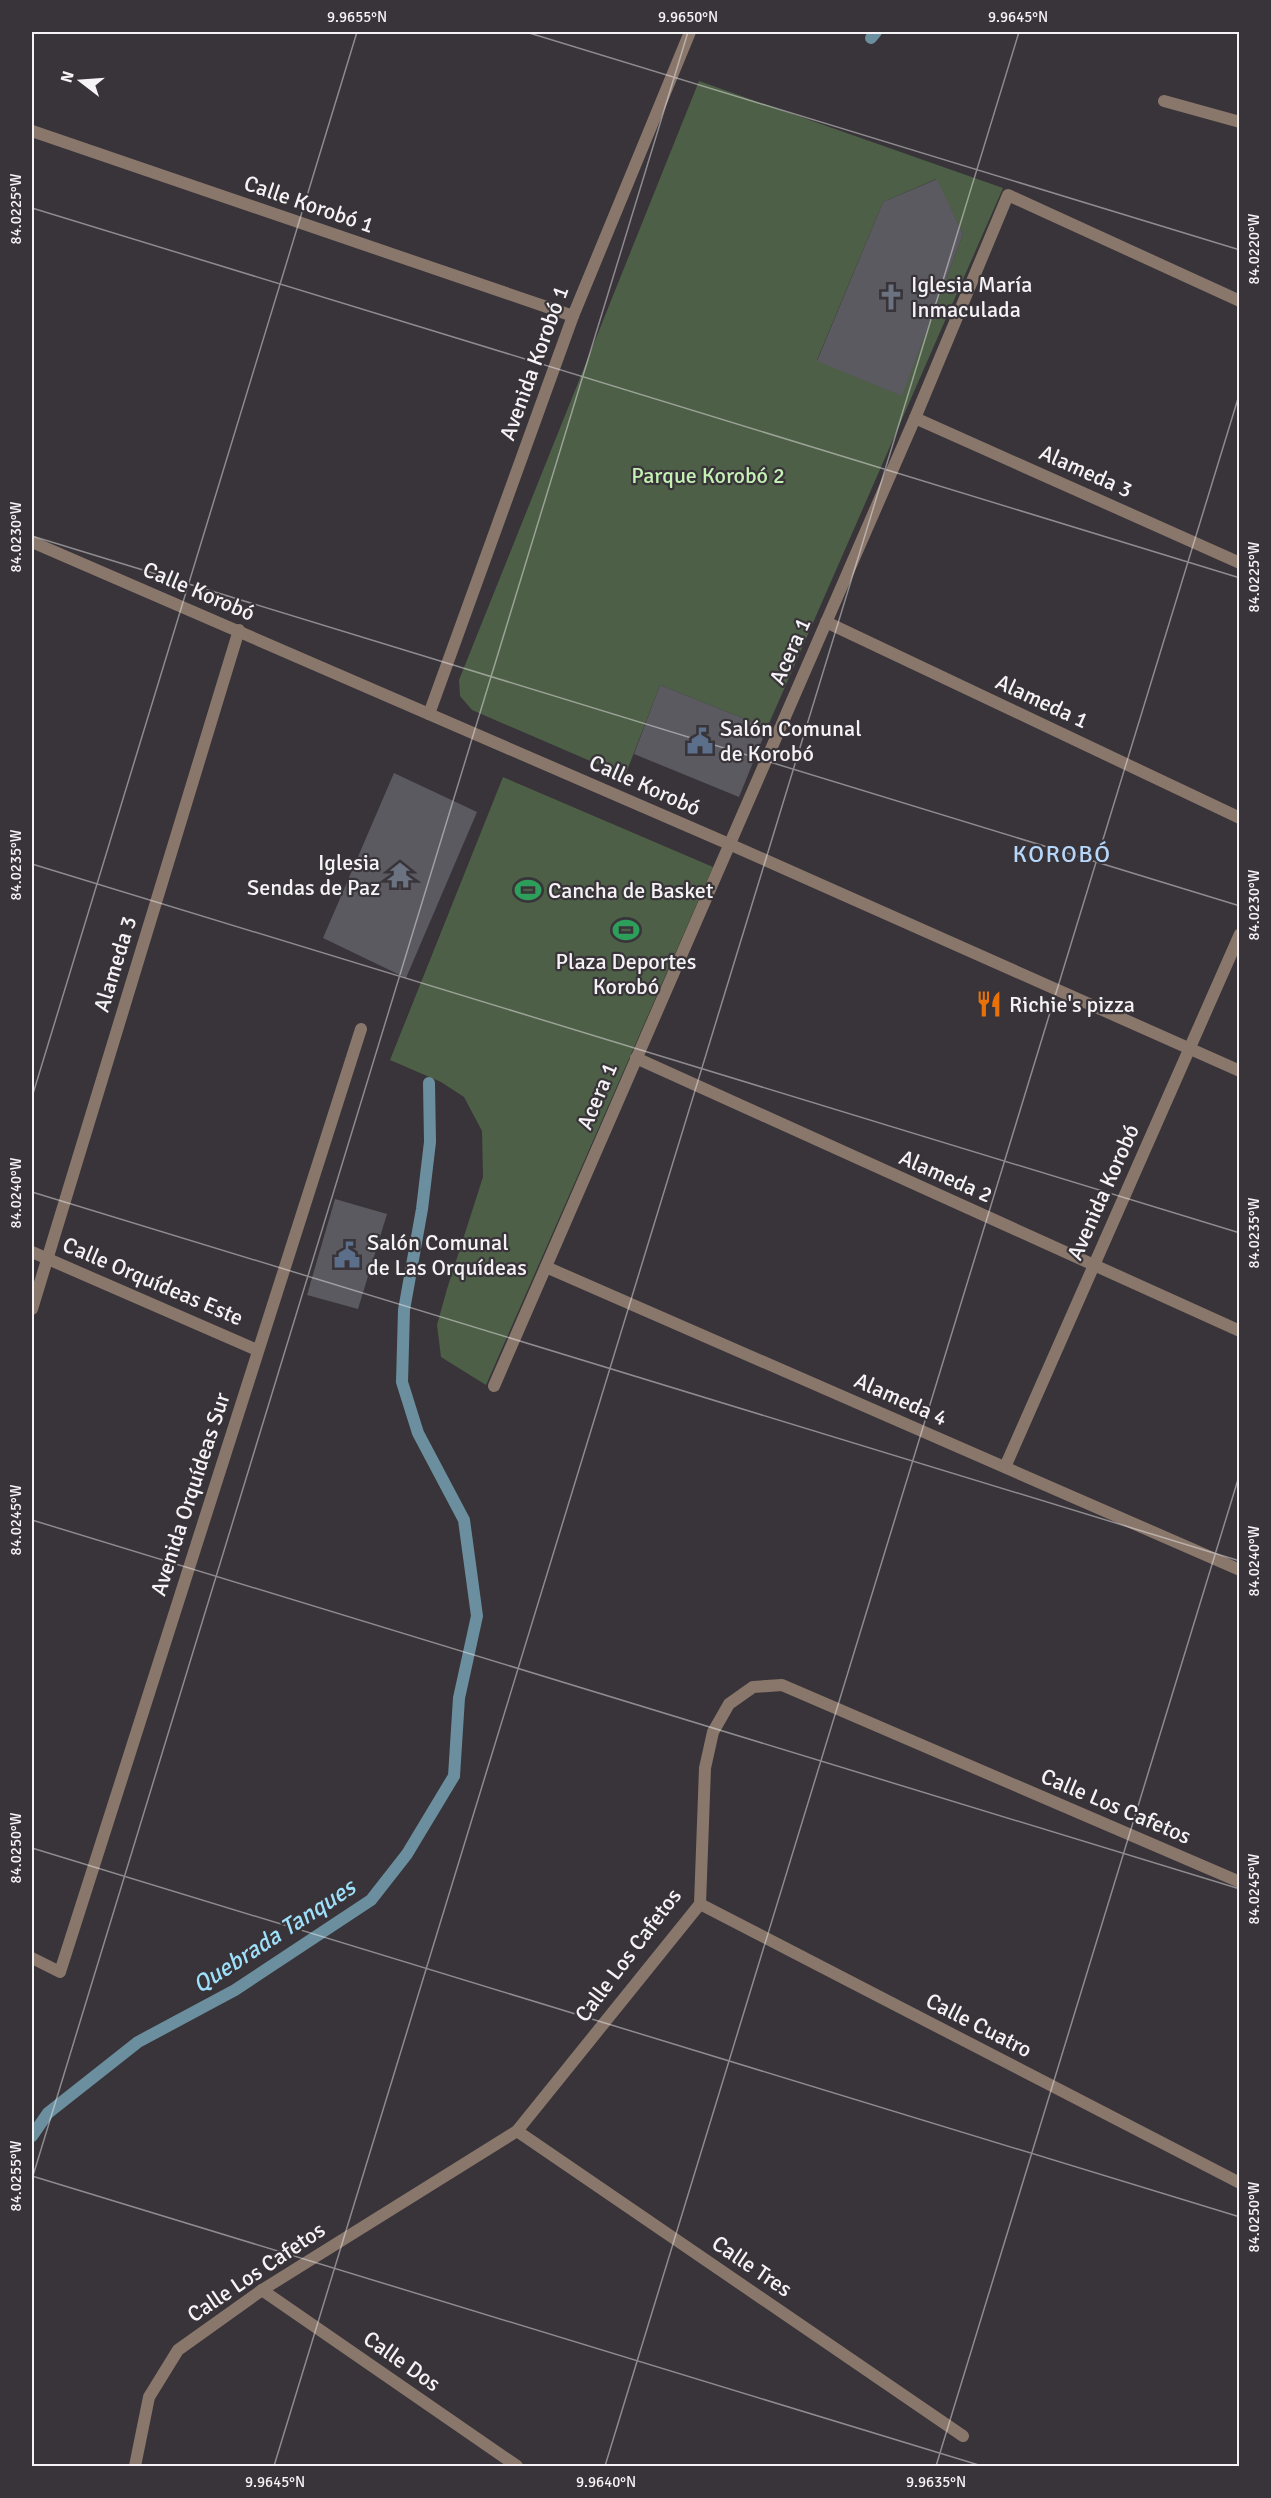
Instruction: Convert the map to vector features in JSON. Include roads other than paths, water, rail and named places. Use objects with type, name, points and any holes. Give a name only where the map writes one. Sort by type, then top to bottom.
[{"type":"street","name":"Avenida Korobó 1","points":[[429,714],[573,316],[690,32]]},
{"type":"street","points":[[1164,101],[1239,122]]},
{"type":"street","name":"Calle Korobó 1","points":[[32,131],[573,316]]},
{"type":"street","name":"Acera 1","points":[[494,1386],[915,418],[1008,195],[1239,301]]},
{"type":"street","name":"Alameda 3","points":[[915,418],[1239,563]]},
{"type":"street","name":"Calle Korobó","points":[[32,542],[729,844],[1239,1071]]},
{"type":"street","name":"Alameda 1","points":[[826,622],[1239,818]]},
{"type":"street","name":"Alameda 3","points":[[32,1310],[239,630]]},
{"type":"street","name":"Avenida Korobó","points":[[1005,1467],[1239,934]]},
{"type":"street","name":"Avenida Orquídeas Sur","points":[[32,1958],[60,1972],[361,1029]]},
{"type":"street","name":"Alameda 2","points":[[636,1058],[1239,1331]]},
{"type":"street","name":"Calle Orquídeas Este","points":[[32,1252],[257,1350]]},
{"type":"street","name":"Alameda 4","points":[[546,1267],[1239,1570]]},
{"type":"street","name":"Calle Los Cafetos","points":[[135,2466],[149,2397],[178,2350],[262,2290],[517,2131],[700,1904],[705,1768],[713,1732],[729,1704],[753,1687],[782,1685],[1239,1882]]},
{"type":"street","name":"Calle Cuatro","points":[[700,1904],[1239,2183]]},
{"type":"street","name":"Calle Tres","points":[[517,2131],[963,2436]]},
{"type":"street","name":"Calle Dos","points":[[262,2290],[517,2466]]},
{"type":"waterway","name":"Quebrada Tanques","points":[[871,38],[876,32]]},
{"type":"waterway","name":"Quebrada Tanques","points":[[32,2136],[48,2113],[138,2042],[235,1990],[371,1900],[407,1854],[454,1776],[459,1698],[477,1616],[464,1520],[418,1433],[402,1382],[404,1310],[422,1209],[430,1142],[429,1083]]},
{"type":"place","name":"Iglesia María Inmaculada","points":[[891,297]]},
{"type":"place","name":"Salón Comunal de Korobó","points":[[700,741]]},
{"type":"place","name":"Iglesia Sendas de Paz","points":[[400,875]]},
{"type":"place","name":"Cancha de Basket","points":[[528,890]]},
{"type":"place","name":"Plaza Deportes Korobó","points":[[626,930]]},
{"type":"place","name":"Richie's pizza","points":[[989,1004]]},
{"type":"place","name":"Salón Comunal de Las Orquídeas","points":[[347,1255]]},
{"type":"district","name":"KOROBÓ","points":[[1062,854]]},
{"type":"park label","name":"Parque Korobó 2","points":[[708,475]]}]
